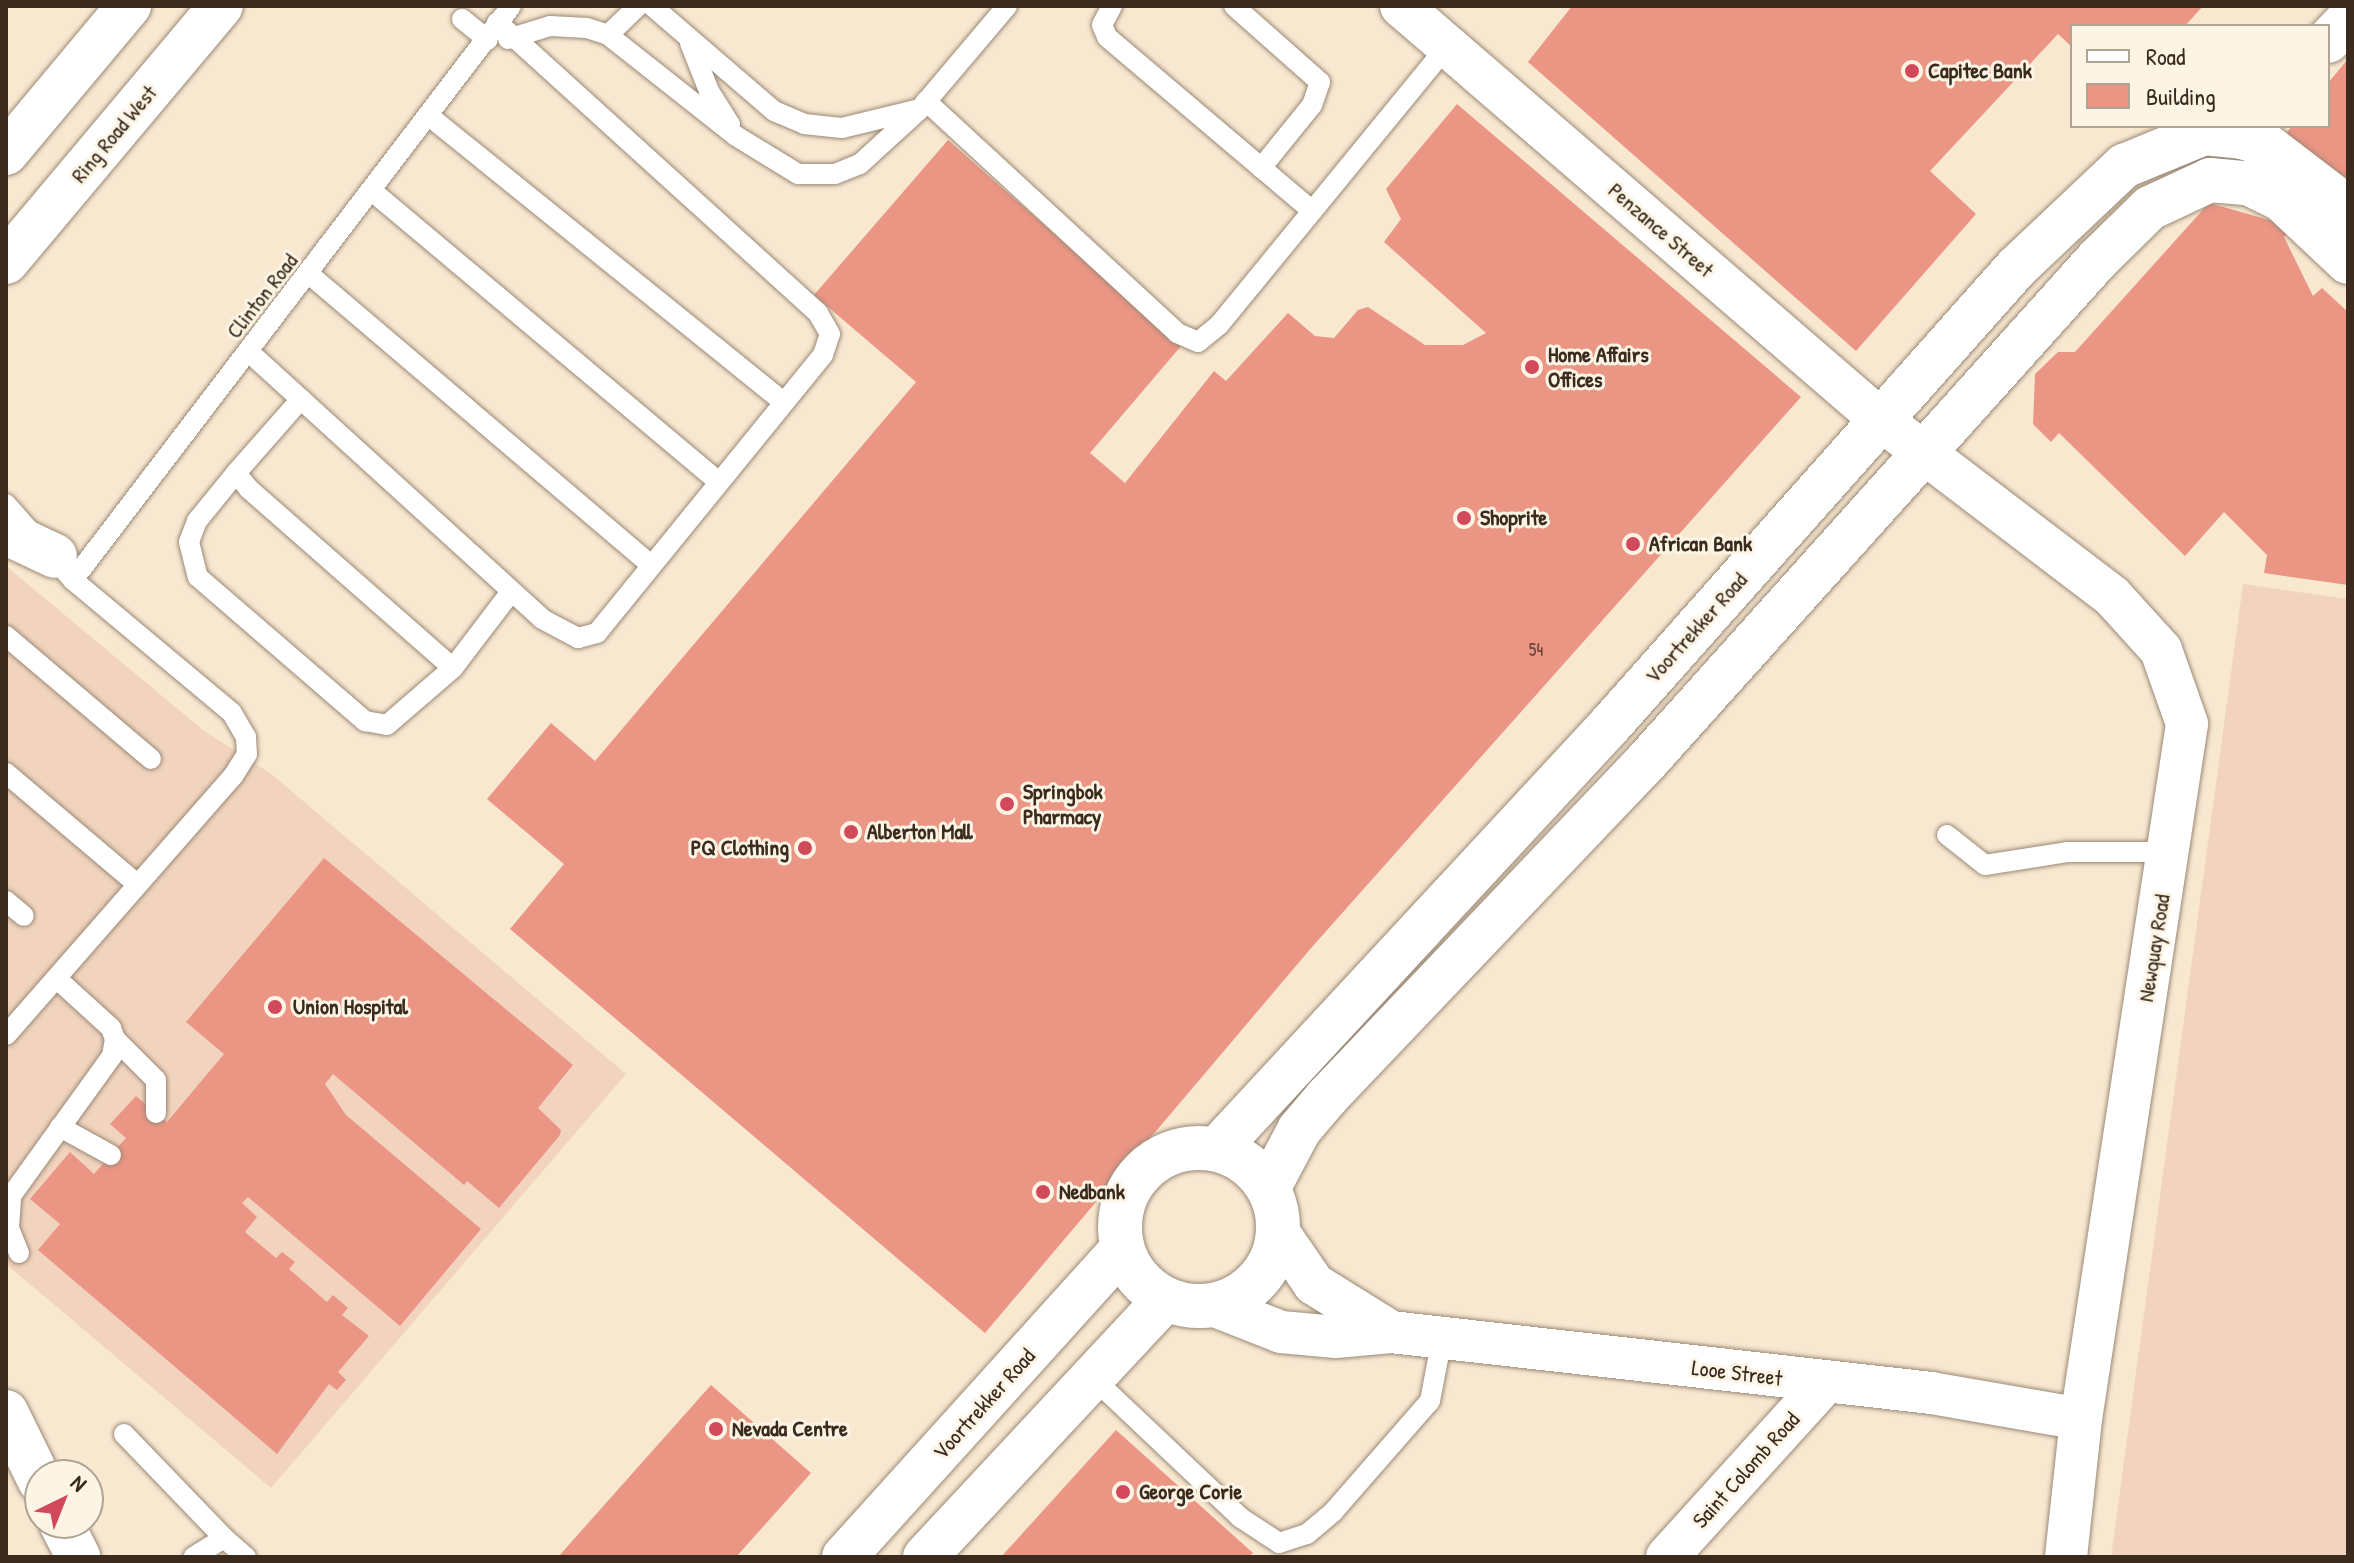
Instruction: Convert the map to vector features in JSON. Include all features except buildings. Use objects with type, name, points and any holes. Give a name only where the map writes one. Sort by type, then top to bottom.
[{"type":"main road","points":[[6,153],[129,6]]},
{"type":"main road","name":"Ring Road West","points":[[6,262],[221,6]]},
{"type":"main road","points":[[2330,39],[2348,20]]},
{"type":"main road","points":[[1269,1187],[1299,1130],[1327,1097],[1647,761],[2125,230],[2150,208],[2210,180],[2246,131],[2348,208]]},
{"type":"main road","name":"Voortrekker Road","points":[[1217,1149],[1610,725],[2025,258],[2124,166],[2204,133],[2246,131]]},
{"type":"main road","points":[[2210,180],[2248,183],[2281,199],[2348,262]]},
{"type":"main road","points":[[6,533],[64,568]]},
{"type":"main road","points":[[1217,1149],[1247,1163],[1269,1187],[1279,1233],[1269,1266],[1247,1292],[1215,1306],[1165,1300],[1138,1279],[1122,1249],[1121,1208],[1141,1171],[1176,1150],[1217,1149]]},
{"type":"main road","name":"Voortrekker Road","points":[[844,1557],[1122,1249]]},
{"type":"main road","points":[[925,1557],[1165,1300]]},
{"type":"main road","points":[[6,1412],[29,1459]]},
{"type":"main road","points":[[69,1539],[78,1557]]},
{"type":"street","name":"Penzance Street","points":[[1401,6],[1881,420],[1923,452]]},
{"type":"street","name":"Newquay Road","points":[[1923,452],[2112,596],[2161,650],[2187,724],[2081,1419],[2066,1557]]},
{"type":"street","name":"Looe Street","points":[[1279,1233],[1314,1284],[1391,1332]]},
{"type":"street","name":"Looe Street","points":[[1215,1306],[1281,1332],[1336,1337],[1391,1332],[1824,1384],[1931,1393],[2081,1419]]},
{"type":"street","name":"Saint Colomb Road","points":[[1667,1557],[1824,1384]]},
{"type":"lane","points":[[608,35],[638,6]]},
{"type":"lane","points":[[652,6],[774,111],[804,124],[842,128],[923,105]]},
{"type":"lane","points":[[520,38],[550,26],[587,28],[608,35],[736,136],[798,174],[835,174],[860,164],[923,105],[1007,6]]},
{"type":"lane","points":[[1112,6],[1102,25],[1107,37],[1312,211]]},
{"type":"lane","points":[[1234,6],[1320,82],[1312,105],[1261,168]]},
{"type":"lane","points":[[249,352],[542,619],[578,638],[597,633],[717,481],[823,355],[830,334],[818,313],[520,38],[499,23],[462,19]]},
{"type":"lane","name":"Clinton Road","points":[[64,568],[249,352],[499,23]]},
{"type":"lane","points":[[689,38],[709,91],[736,136]]},
{"type":"lane","points":[[923,105],[1191,341],[1204,339],[1219,325],[1447,46]]},
{"type":"lane","points":[[429,116],[783,402]]},
{"type":"lane","points":[[372,191],[717,481]]},
{"type":"lane","points":[[309,274],[651,565]]},
{"type":"lane","points":[[301,399],[197,521],[189,542],[198,577],[365,721],[387,725],[453,668],[511,592]]},
{"type":"lane","points":[[236,473],[453,668]]},
{"type":"lane","points":[[6,504],[64,568],[232,713],[246,737],[247,754],[233,776],[6,1035]]},
{"type":"lane","points":[[6,636],[151,759]]},
{"type":"lane","points":[[6,773],[137,884]]},
{"type":"lane","points":[[1947,835],[1985,865],[2067,852],[2169,852]]},
{"type":"lane","points":[[6,901],[24,916]]},
{"type":"lane","points":[[56,978],[111,1028],[115,1039],[156,1080],[156,1113]]},
{"type":"lane","points":[[19,1253],[6,1212],[11,1196],[112,1056],[115,1039]]},
{"type":"lane","points":[[60,1127],[111,1155]]},
{"type":"lane","points":[[1093,1378],[1241,1518],[1279,1543],[1307,1534],[1333,1512],[1405,1433],[1430,1401],[1442,1338]]},
{"type":"lane","points":[[124,1434],[246,1557]]},
{"type":"lane","points":[[193,1557],[224,1538]]},
{"type":"shaded area","name":"Union Hospital","points":[[6,566],[203,730],[270,773],[626,1074],[271,1488],[6,1264]]},
{"type":"shaded area","points":[[2243,584],[2348,599],[2348,1557],[2111,1557]]},
{"type":"place","name":"Capitec Bank","points":[[1912,71]]},
{"type":"place","name":"Home Affairs Offices","points":[[1532,367]]},
{"type":"place","name":"Shoprite","points":[[1464,518]]},
{"type":"place","name":"African Bank","points":[[1633,544]]},
{"type":"place","name":"Springbok Pharmacy","points":[[1007,804]]},
{"type":"place","name":"Alberton Mall","points":[[851,832]]},
{"type":"place","name":"PQ Clothing","points":[[805,848]]},
{"type":"place","name":"Union Hospital","points":[[275,1007]]},
{"type":"place","name":"Nedbank","points":[[1043,1192]]},
{"type":"place","name":"Nevada Centre","points":[[716,1429]]},
{"type":"place","name":"George Corie","points":[[1123,1492]]}]
